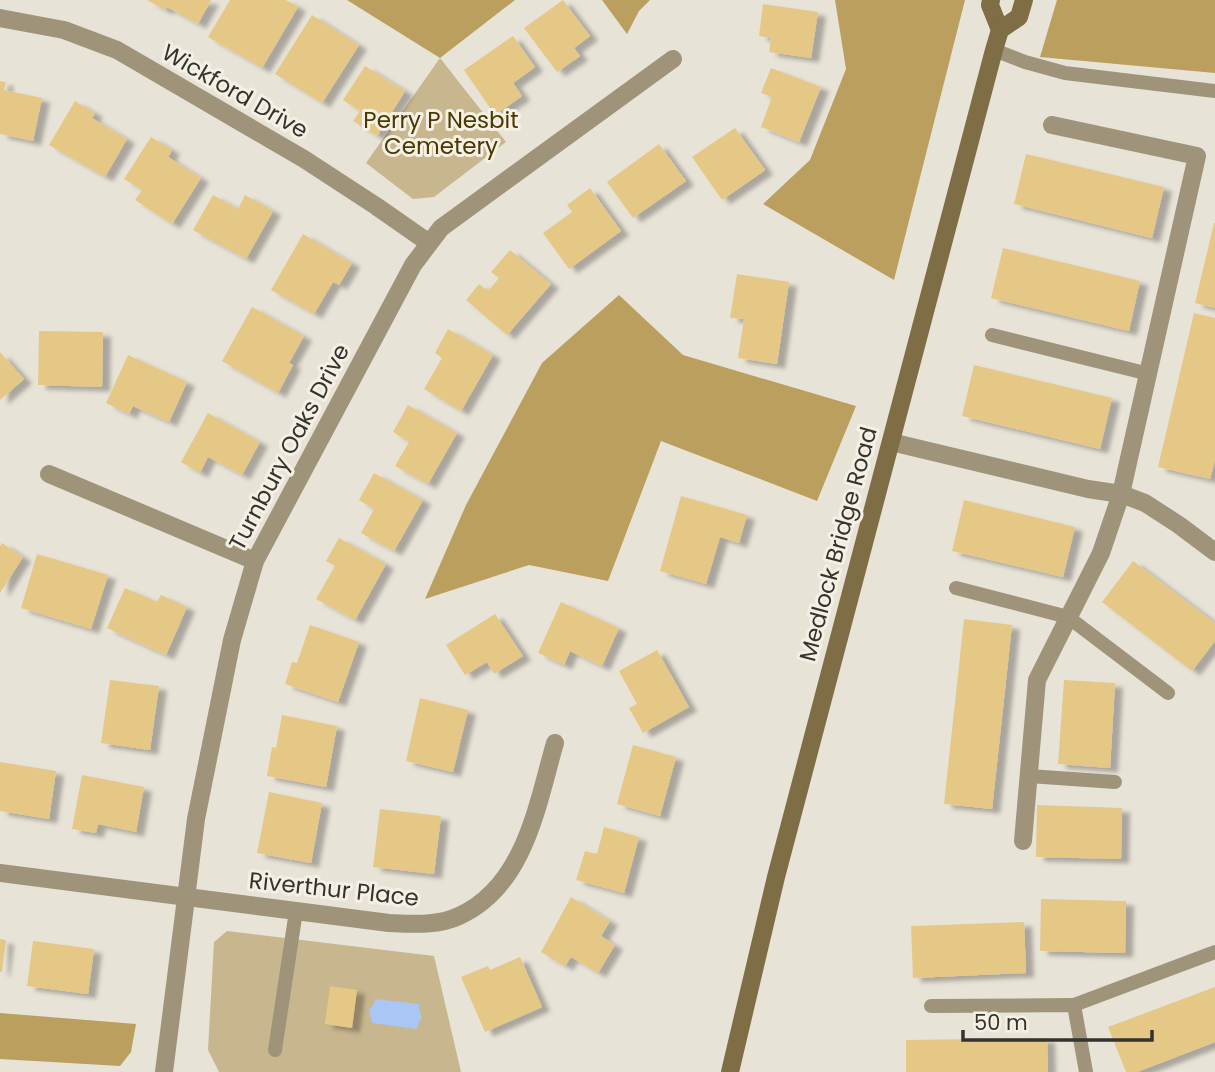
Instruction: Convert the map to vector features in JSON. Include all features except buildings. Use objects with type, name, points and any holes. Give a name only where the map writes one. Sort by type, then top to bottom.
[{"type":"main road","points":[[991,0],[990,5],[1000,30]]},
{"type":"main road","name":"Medlock Bridge Road","points":[[730,1072],[776,877],[994,50],[1000,30],[1019,17],[1024,0]]},
{"type":"street","name":"Wickford Drive","points":[[0,18],[64,30],[117,50],[304,159],[429,243]]},
{"type":"street","name":"Turnbury Oaks Drive","points":[[164,1072],[196,819],[219,696],[255,561],[414,265],[441,228],[673,59]]},
{"type":"street","points":[[1023,841],[1037,680],[1101,553],[1122,494],[1197,156],[1052,125]]},
{"type":"street","points":[[891,442],[1088,489],[1122,494],[1145,503],[1215,552]]},
{"type":"street","points":[[49,474],[255,561]]},
{"type":"street","name":"Riverthur Place","points":[[0,873],[389,923],[426,924],[458,917],[488,899],[510,870],[526,842],[555,743]]},
{"type":"lane","points":[[994,50],[1065,73],[1215,91]]},
{"type":"lane","points":[[992,335],[1149,374]]},
{"type":"lane","points":[[956,588],[1069,617],[1168,693]]},
{"type":"lane","points":[[1029,776],[1115,782]]},
{"type":"lane","points":[[275,1050],[296,911]]},
{"type":"lane","points":[[932,1006],[1074,1005],[1215,952]]},
{"type":"lane","points":[[1074,1005],[1086,1072]]},
{"type":"green space","name":"Perry P Nesbit Cemetery","points":[[440,58],[506,142],[434,197],[413,199],[366,163]]},
{"type":"green space","points":[[227,931],[434,956],[461,1072],[219,1072],[208,1050],[214,942]]},
{"type":"shaded area","points":[[347,0],[515,0],[440,58]]},
{"type":"shaded area","points":[[602,0],[650,0],[639,11],[627,34]]},
{"type":"shaded area","points":[[835,0],[965,0],[894,280],[763,204],[810,160],[846,69]]},
{"type":"shaded area","points":[[1057,0],[1215,0],[1215,73],[1040,57]]},
{"type":"shaded area","points":[[619,295],[683,355],[856,406],[817,501],[661,441],[608,581],[529,565],[425,599],[466,505],[542,363]]},
{"type":"shaded area","points":[[0,1013],[136,1024],[131,1052],[120,1066],[0,1059]]},
{"type":"water","points":[[375,999],[419,1004],[422,1017],[416,1029],[372,1023],[369,1010]]}]
